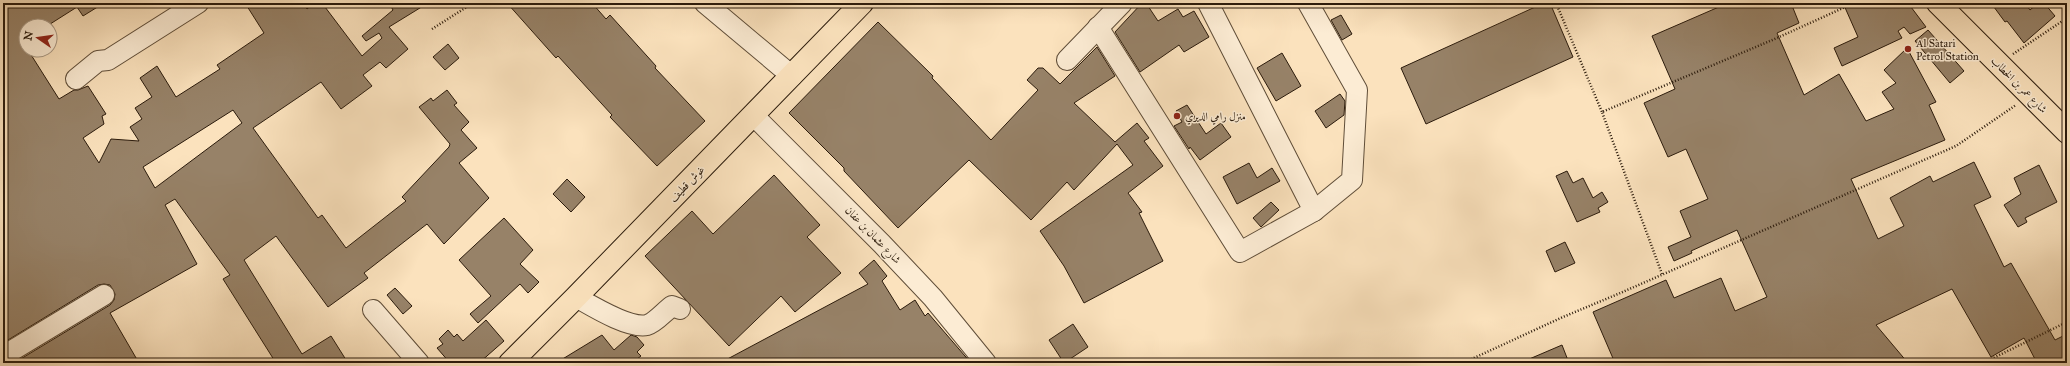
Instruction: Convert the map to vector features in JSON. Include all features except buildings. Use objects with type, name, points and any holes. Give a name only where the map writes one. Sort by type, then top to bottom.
[{"type":"main road","name":"غوش قطيف","points":[[510,363],[862,3]]},
{"type":"main road","name":"شارع عمر بن الخطاب","points":[[1938,3],[2067,132]]},
{"type":"street","points":[[76,79],[98,61],[108,60],[198,3]]},
{"type":"street","points":[[705,3],[792,76]]},
{"type":"street","points":[[1067,60],[1122,3]]},
{"type":"street","points":[[1208,3],[1314,211]]},
{"type":"street","points":[[1098,27],[1240,252],[1314,211],[1352,180],[1357,90],[1308,3]]},
{"type":"street","name":"شارع عثمان بن عفان","points":[[753,115],[928,292],[986,363]]},
{"type":"street","points":[[3,356],[104,295]]},
{"type":"street","points":[[576,297],[611,316],[639,325],[649,324],[672,306],[680,309]]},
{"type":"street","points":[[373,310],[419,363]]},
{"type":"path","points":[[432,29],[473,3]]},
{"type":"path","points":[[1556,3],[1602,112],[1662,274]]},
{"type":"path","points":[[1602,112],[1770,41],[1854,3]]},
{"type":"path","points":[[1998,64],[2067,18]]},
{"type":"path","points":[[1463,363],[1563,317],[1956,146],[2030,95]]},
{"type":"path","points":[[1983,363],[2067,322]]},
{"type":"place","name":"Al Satari Petrol Station","points":[[1908,49]]},
{"type":"place","name":"منزل رامي الديري","points":[[1177,116]]}]
